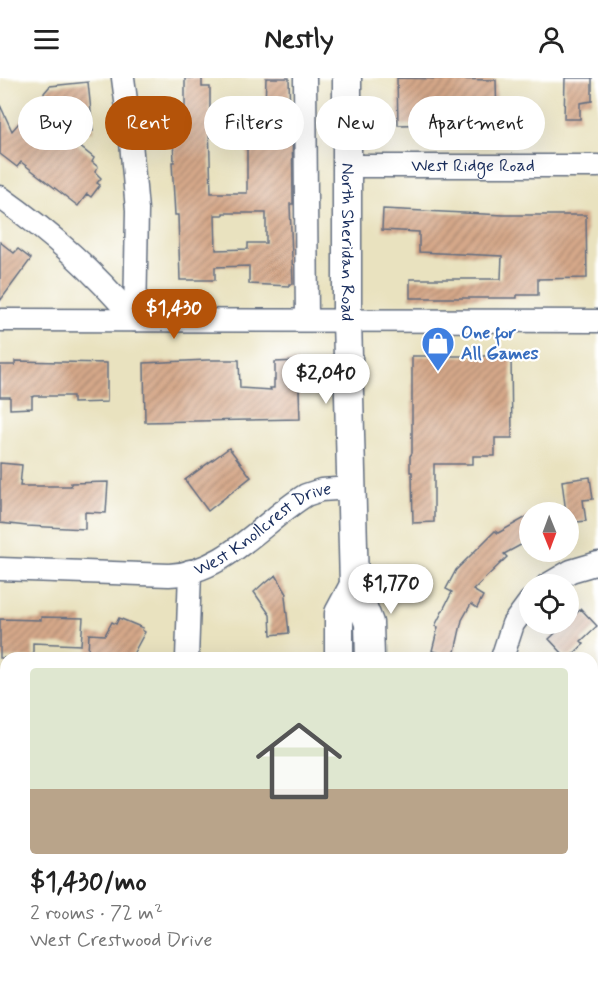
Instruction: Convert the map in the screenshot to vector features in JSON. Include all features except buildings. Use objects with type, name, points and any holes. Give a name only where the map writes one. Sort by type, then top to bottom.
[{"type":"main road","name":"North Sheridan Road","points":[[347,78],[347,320],[354,585],[369,623],[370,652]]},
{"type":"main road","name":"North Sheridan Road","points":[[339,652],[339,614],[354,585]]},
{"type":"street","points":[[123,78],[137,210],[135,320]]},
{"type":"street","points":[[305,78],[307,320]]},
{"type":"street","name":"West Ridge Road","points":[[347,165],[598,165]]},
{"type":"street","points":[[0,197],[71,252],[109,289],[135,320]]},
{"type":"street","points":[[0,320],[598,321]]},
{"type":"street","name":"West Knollcrest Drive","points":[[187,652],[190,571],[222,559],[306,495],[321,490],[351,488]]},
{"type":"street","points":[[566,574],[598,563]]},
{"type":"street","points":[[0,568],[169,574],[190,571]]},
{"type":"street","points":[[503,652],[513,624],[519,616]]},
{"type":"place","name":"One for All Games","points":[[438,372]]}]
